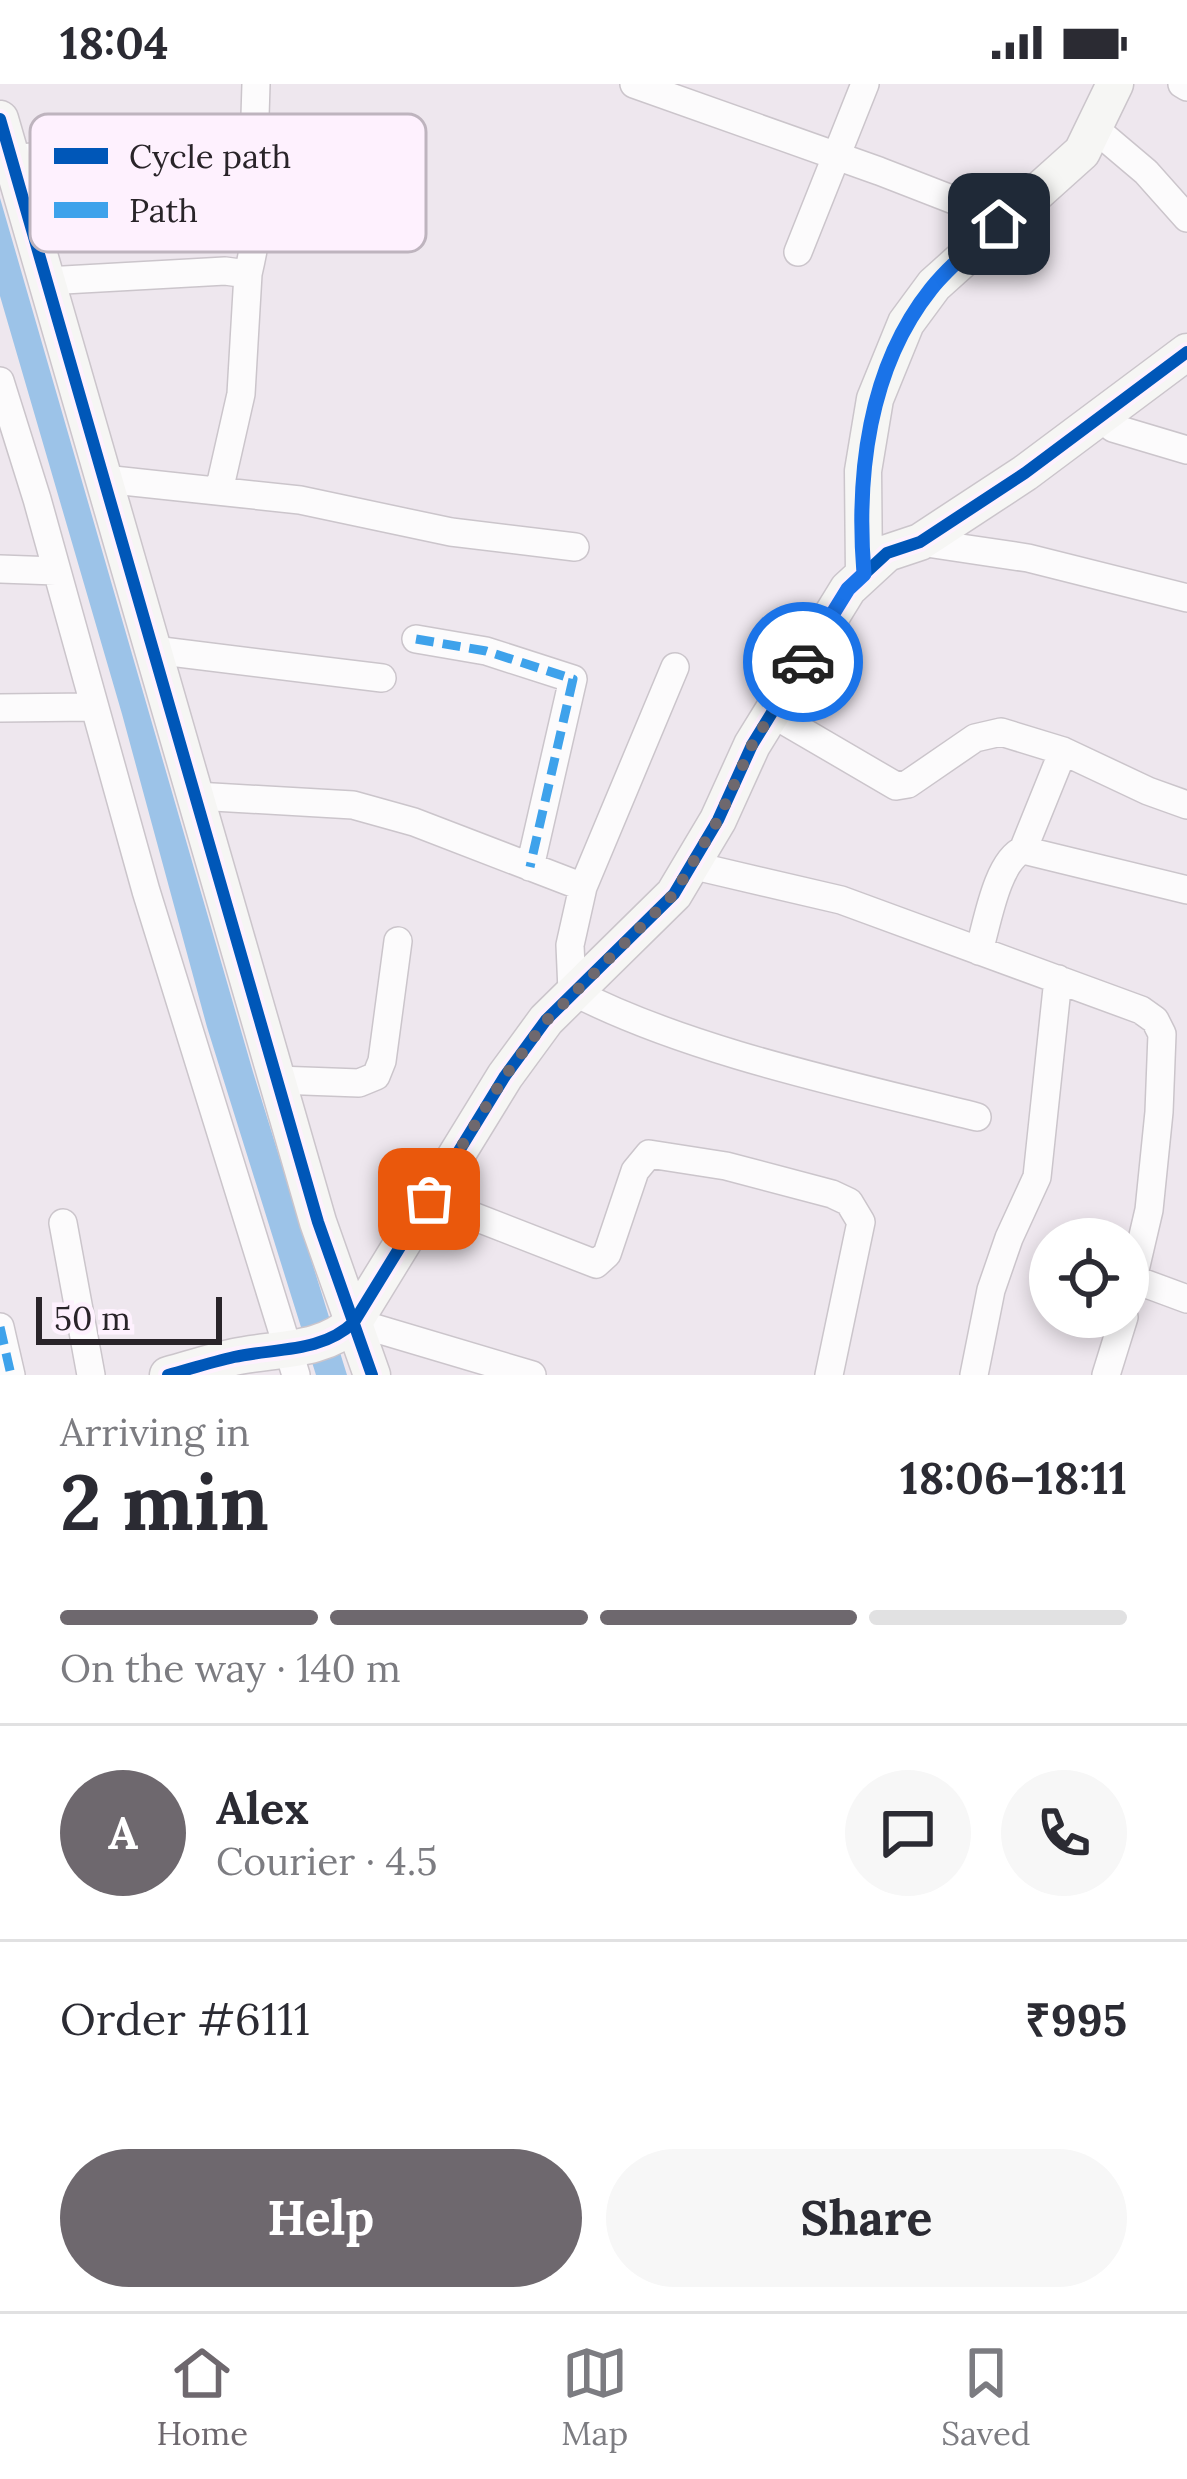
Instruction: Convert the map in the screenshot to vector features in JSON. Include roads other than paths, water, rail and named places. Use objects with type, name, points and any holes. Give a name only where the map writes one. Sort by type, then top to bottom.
[{"type":"street","points":[[255,114],[256,84]]},
{"type":"street","points":[[634,84],[982,211],[999,224]]},
{"type":"street","points":[[799,252],[865,84]]},
{"type":"street","points":[[1101,98],[1146,172],[1187,218]]},
{"type":"street","points":[[864,574],[863,471],[875,399],[906,323],[934,284],[1082,152],[1101,98]]},
{"type":"street","points":[[0,118],[30,225]]},
{"type":"street","points":[[11,159],[30,157]]},
{"type":"street","points":[[38,252],[349,1327],[373,1375]]},
{"type":"street","points":[[219,491],[241,394],[251,252]]},
{"type":"street","points":[[46,281],[225,271],[248,274]]},
{"type":"street","points":[[168,1375],[237,1356],[295,1358],[349,1327],[505,1076],[572,992],[674,894],[771,713],[848,589],[887,553],[920,542],[1025,473],[1187,352]]},
{"type":"street","points":[[0,381],[7,424],[56,571],[92,707],[295,1358]]},
{"type":"street","points":[[1100,417],[1113,428],[1187,450]]},
{"type":"street","points":[[104,479],[300,500],[451,532],[575,547]]},
{"type":"street","points":[[920,542],[1028,558],[1187,598]]},
{"type":"street","points":[[0,569],[56,571]]},
{"type":"street","points":[[416,639],[486,651],[573,679],[530,866]]},
{"type":"street","points":[[154,650],[382,678]]},
{"type":"street","points":[[572,992],[572,922],[583,887],[675,667]]},
{"type":"street","points":[[0,708],[92,707]]},
{"type":"street","points":[[771,713],[896,786],[908,784],[988,734],[1010,734],[1185,796]]},
{"type":"street","points":[[1023,850],[1063,752]]},
{"type":"street","points":[[196,796],[353,805],[414,822],[583,887]]},
{"type":"street","points":[[979,951],[1004,868],[1023,850],[1187,890]]},
{"type":"street","points":[[691,865],[841,900],[1141,1010],[1155,1020],[1174,1051],[1147,1218]]},
{"type":"street","points":[[278,1080],[359,1083],[376,1076],[398,941]]},
{"type":"street","points":[[974,1375],[991,1290],[1037,1177],[1058,980]]},
{"type":"street","points":[[572,992],[621,1016],[723,1048],[977,1117]]},
{"type":"street","points":[[429,1199],[596,1264],[607,1254],[635,1171],[649,1154],[726,1166],[849,1202],[861,1222],[829,1375]]},
{"type":"street","points":[[63,1223],[91,1375]]},
{"type":"street","points":[[1149,1293],[1187,1300]]},
{"type":"street","points":[[0,1327],[11,1375]]},
{"type":"street","points":[[349,1327],[532,1375]]},
{"type":"street","points":[[1106,1375],[1117,1338]]},
{"type":"water","points":[[0,198],[253,1072],[347,1375],[316,1375],[207,1027],[0,296]]}]
